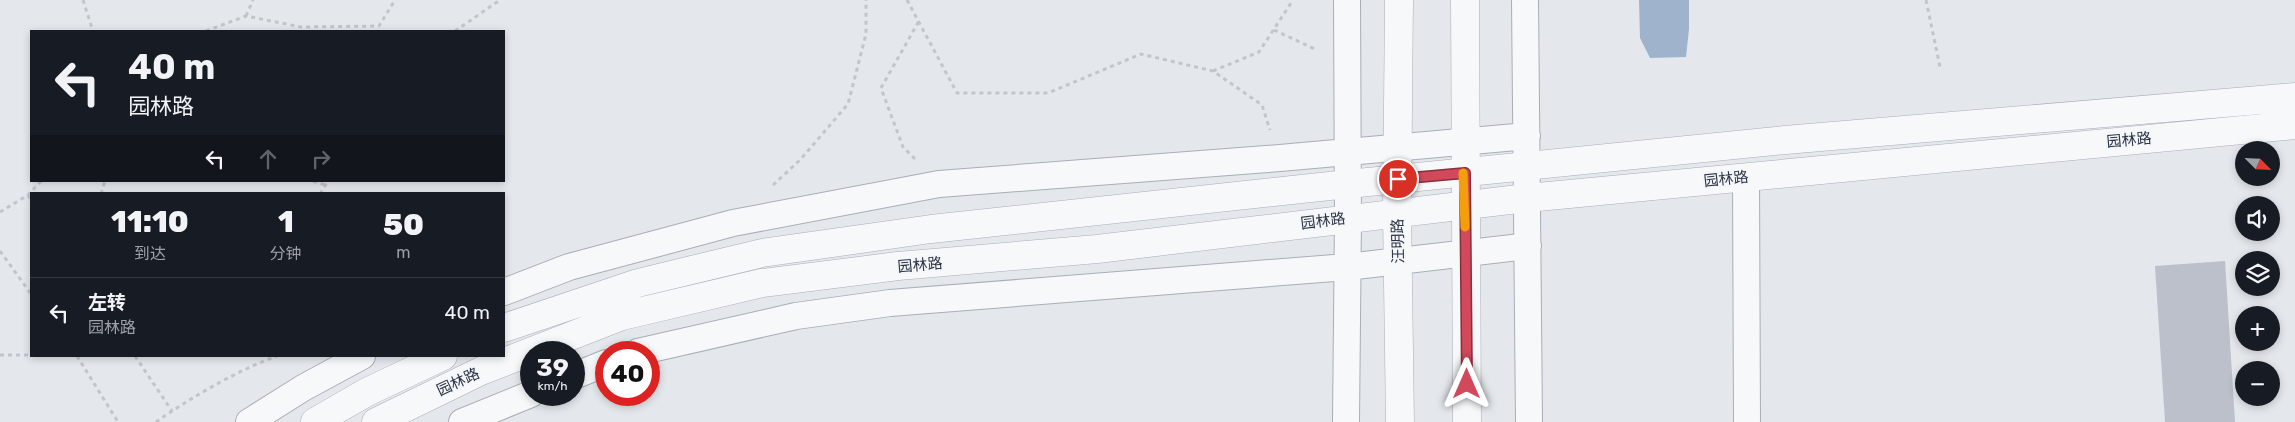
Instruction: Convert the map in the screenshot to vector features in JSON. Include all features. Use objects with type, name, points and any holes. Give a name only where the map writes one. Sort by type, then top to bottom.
[{"type":"street","points":[[1346,422],[1348,266],[1347,0]]},
{"type":"street","name":"汪明路","points":[[1399,0],[1398,261],[1400,422]]},
{"type":"street","points":[[1465,0],[1467,422]]},
{"type":"street","points":[[1525,0],[1529,422]]},
{"type":"street","name":"园林路","points":[[505,328],[638,283],[762,252],[931,229],[1348,184],[1785,140],[2295,97]]},
{"type":"street","name":"园林路","points":[[376,422],[481,371],[622,316],[762,283],[898,266],[1097,249],[1528,198],[2295,125]]},
{"type":"street","points":[[505,292],[569,267],[732,223],[939,184],[1280,158],[1527,136]]},
{"type":"street","points":[[1746,177],[1746,422]]},
{"type":"street","points":[[660,347],[796,316],[890,303],[1348,266],[1528,246]]},
{"type":"street","points":[[249,422],[303,388],[360,357]]},
{"type":"street","name":"园林路","points":[[315,422],[367,392],[441,357]]},
{"type":"street","points":[[462,422],[520,398]]},
{"type":"path","points":[[83,0],[93,30]]},
{"type":"path","points":[[246,16],[253,0]]},
{"type":"path","points":[[209,30],[246,16],[301,27],[378,26],[395,0]]},
{"type":"path","points":[[455,30],[500,0]]},
{"type":"path","points":[[766,191],[800,159],[848,104],[866,34],[866,0]]},
{"type":"path","points":[[907,0],[956,93],[1048,93],[1141,54],[1214,72],[1262,105],[1280,158]]},
{"type":"path","points":[[1214,72],[1259,52],[1293,0]]},
{"type":"path","points":[[1926,0],[1940,67]]},
{"type":"path","points":[[919,21],[881,88],[903,147],[939,184]]},
{"type":"path","points":[[1274,30],[1348,64]]},
{"type":"path","points":[[31,192],[40,182]]},
{"type":"path","points":[[316,182],[325,185]]},
{"type":"path","points":[[321,192],[327,182]]},
{"type":"path","points":[[0,212],[28,195],[30,198]]},
{"type":"path","points":[[0,251],[30,293]]},
{"type":"path","points":[[0,355],[30,355]]},
{"type":"path","points":[[78,357],[118,422]]},
{"type":"path","points":[[136,357],[172,411]]},
{"type":"path","points":[[156,422],[172,411],[275,357]]},
{"type":"water","points":[[1639,0],[1689,0],[1689,29],[1686,57],[1650,58],[1640,38]]},
{"type":"building","points":[[2225,261],[2235,422],[2165,422],[2155,266]]},
{"type":"slow traffic","points":[[1463,173],[1465,173],[1465,227]]},
{"type":"route","points":[[1398,179],[1465,173],[1467,384]]}]
